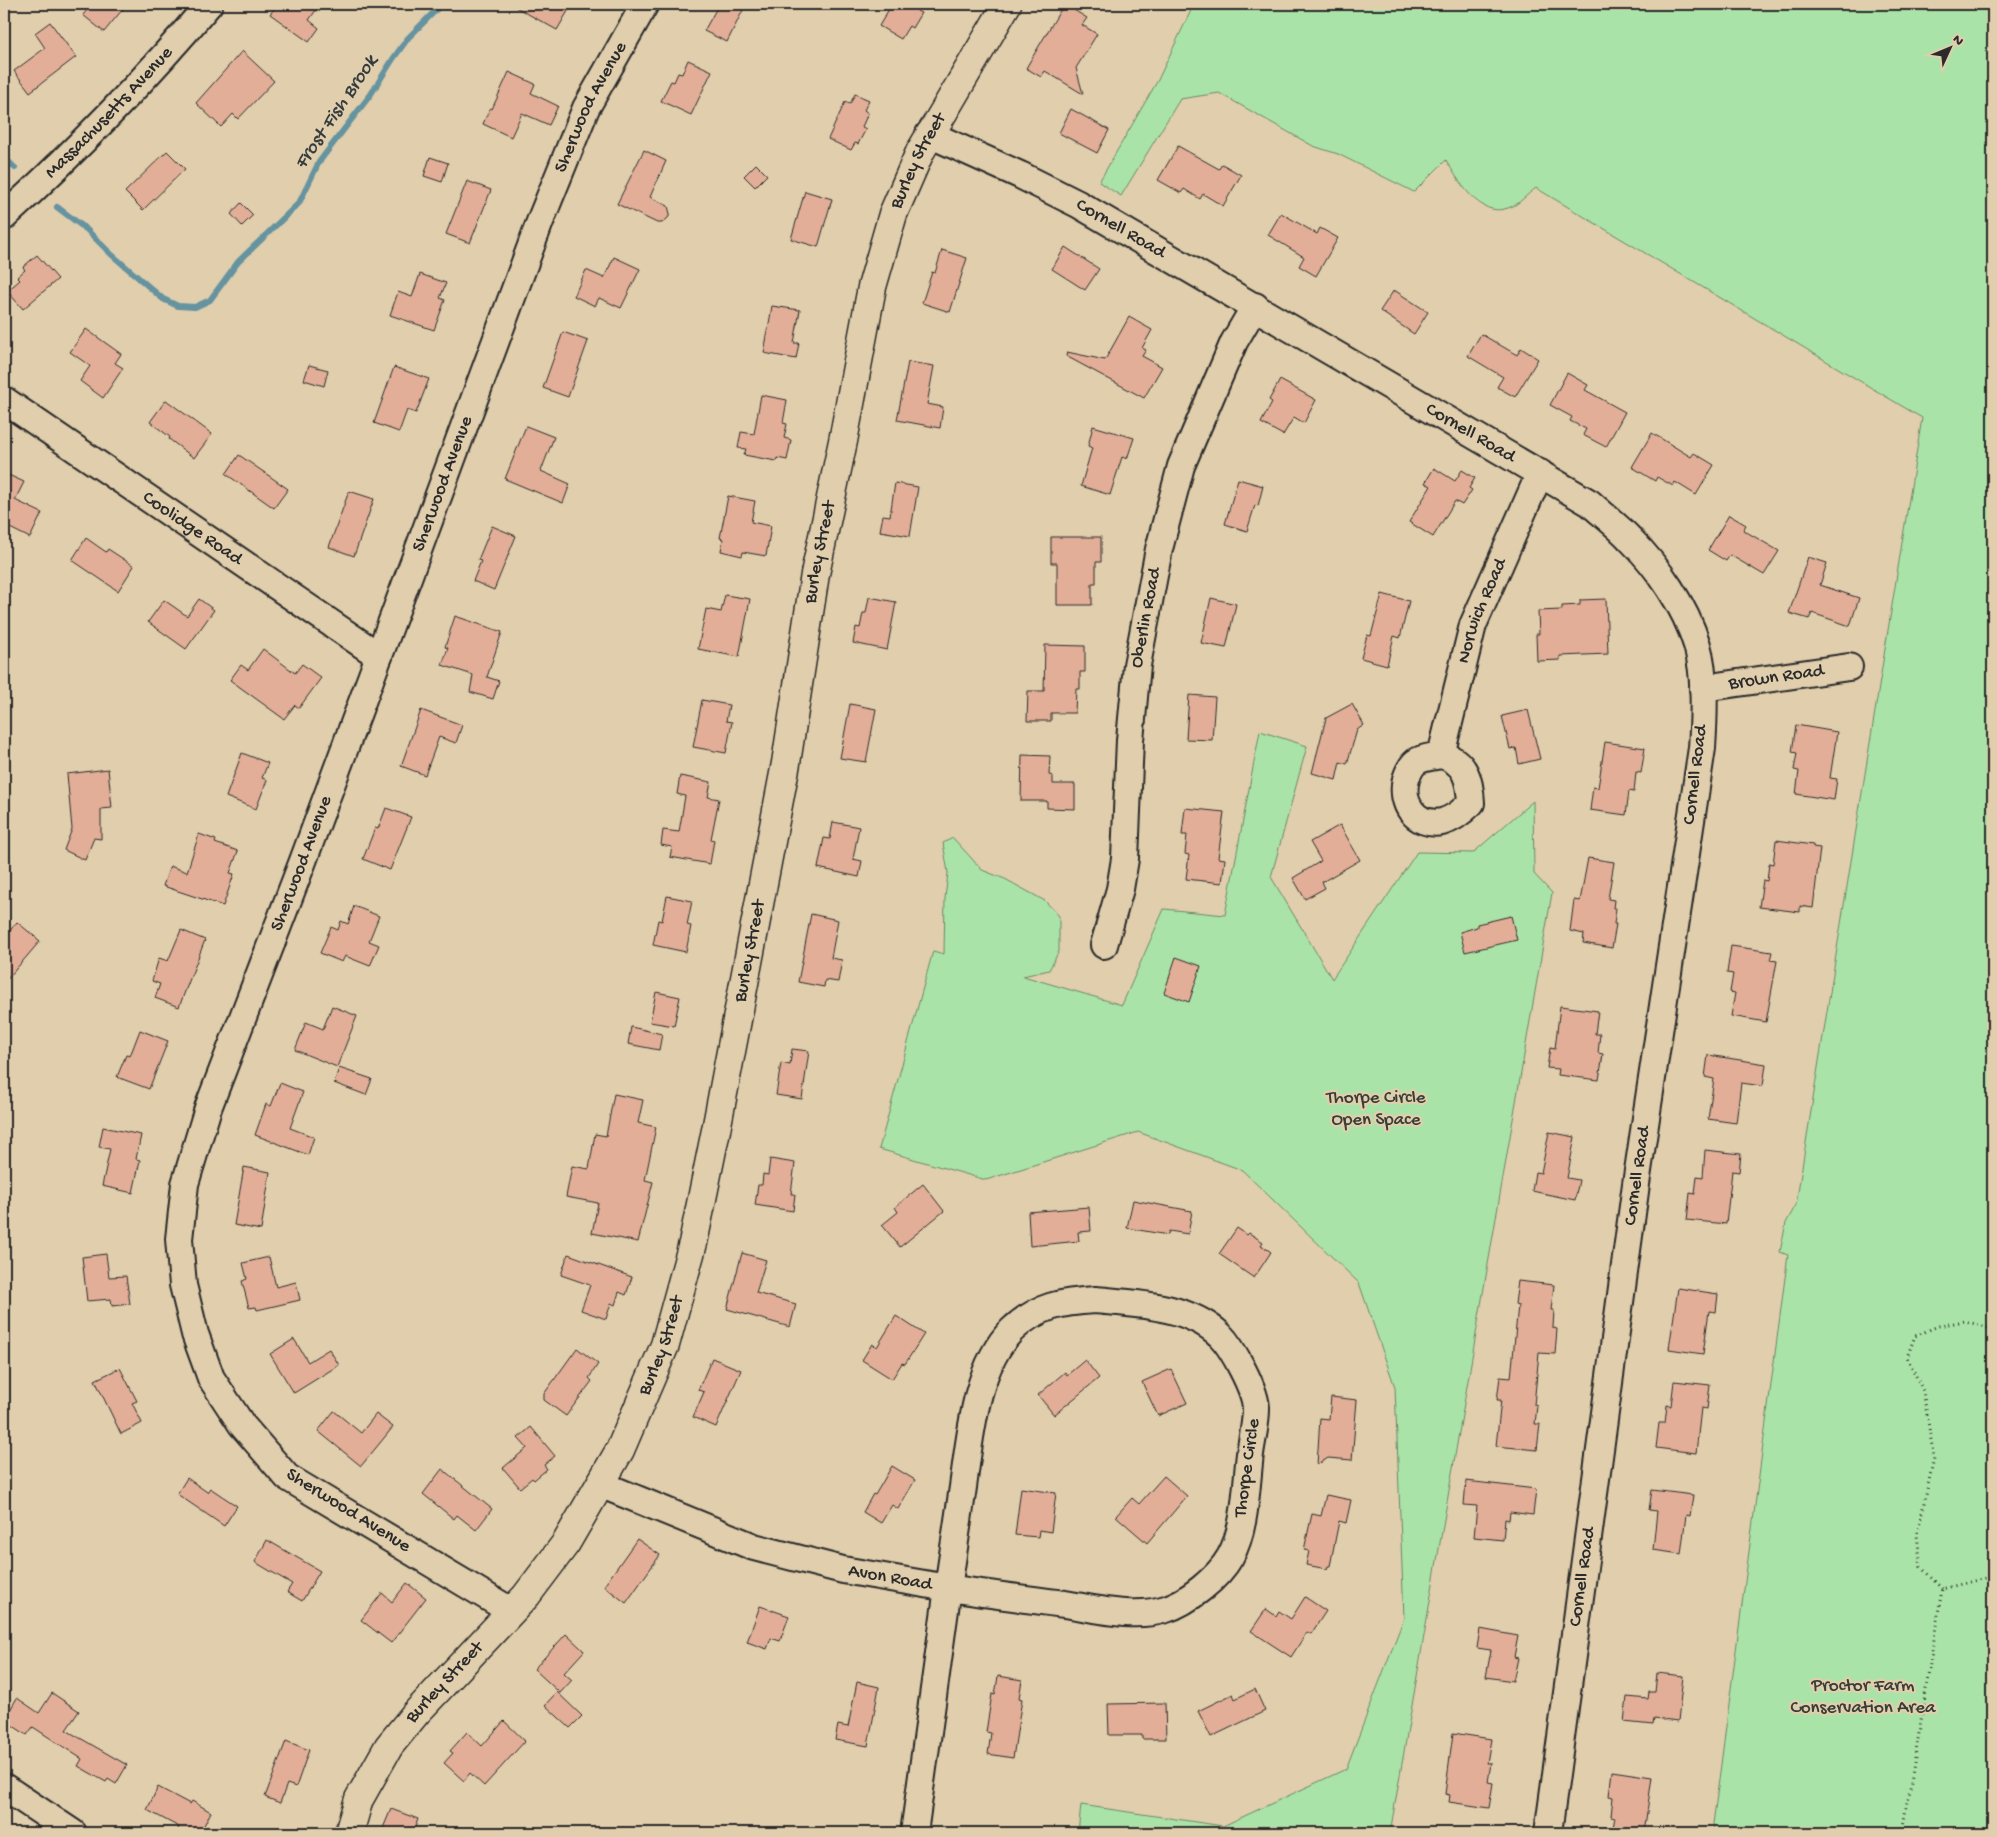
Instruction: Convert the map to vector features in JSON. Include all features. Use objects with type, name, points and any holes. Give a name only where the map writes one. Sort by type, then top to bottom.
[{"type":"main road","name":"Burley Street","points":[[350,1833],[359,1799],[389,1746],[416,1713],[526,1596],[566,1543],[620,1450],[666,1345],[693,1243],[786,763],[814,574],[843,440],[872,287],[894,214],[929,134],[1007,4]]},
{"type":"street","name":"Massachusetts Avenue","points":[[4,217],[82,145],[158,64],[209,4]]},
{"type":"street","name":"Sherwood Avenue","points":[[511,1611],[287,1477],[242,1425],[211,1378],[195,1334],[183,1285],[179,1239],[185,1184],[205,1118],[303,861],[541,219],[582,118],[645,4]]},
{"type":"street","name":"Cornell Road","points":[[929,134],[1020,175],[1078,204],[1590,503],[1630,539],[1659,574],[1683,609],[1697,646],[1704,700],[1702,748],[1636,1184],[1548,1833]]},
{"type":"street","name":"Oberlin Road","points":[[1104,945],[1120,889],[1125,859],[1130,740],[1137,665],[1159,549],[1181,466],[1234,342],[1255,306]]},
{"type":"street","name":"Coolidge Road","points":[[4,400],[379,656]]},
{"type":"street","name":"Norwich Road","points":[[1441,755],[1473,625],[1540,473]]},
{"type":"street","name":"Brown Road","points":[[1703,688],[1849,667]]},
{"type":"street","name":"Thorpe Circle","points":[[1095,1300],[1148,1306],[1195,1318],[1220,1336],[1236,1356],[1247,1379],[1256,1408],[1240,1530],[1230,1558],[1194,1595],[1166,1609],[1143,1613],[1111,1611],[948,1588],[971,1431],[981,1386],[994,1356],[1012,1330],[1036,1312],[1062,1302],[1095,1300]]},
{"type":"street","name":"Avon Road","points":[[600,1484],[754,1547],[843,1570],[948,1588],[914,1833]]},
{"type":"street","points":[[4,1787],[74,1833]]},
{"type":"path","points":[[1942,1589],[1921,1567],[1917,1535],[1934,1458],[1923,1391],[1906,1357],[1915,1336],[1938,1326],[1965,1321],[1993,1329]]},
{"type":"path","points":[[1942,1589],[1993,1576]]},
{"type":"path","points":[[1903,1833],[1942,1589]]},
{"type":"green space","name":"Proctor Farm Conservation Area","points":[[1194,4],[1993,4],[1993,1833],[1712,1833],[1788,1255],[1780,1252],[1786,1223],[1796,1205],[1922,418],[1536,188],[1512,207],[1497,210],[1488,208],[1470,195],[1446,160],[1414,192],[1338,154],[1313,146],[1219,93],[1180,99],[1121,196],[1099,182],[1158,80]]},
{"type":"green space","name":"Thorpe Circle Open Space","points":[[1260,731],[1307,746],[1271,877],[1332,979],[1417,852],[1473,853],[1533,801],[1534,874],[1552,893],[1390,1833],[1078,1833],[1081,1805],[1223,1826],[1346,1769],[1404,1618],[1395,1387],[1359,1283],[1242,1170],[1138,1132],[986,1180],[879,1149],[933,951],[944,954],[945,898],[948,873],[943,843],[953,838],[982,870],[1005,879],[1045,901],[1059,916],[1059,951],[1049,970],[1023,976],[1122,1005],[1164,909],[1225,915]]},
{"type":"building","points":[[92,4],[127,4],[104,32],[83,15]]},
{"type":"building","points":[[278,4],[308,4],[316,10],[309,20],[319,28],[309,42],[270,14]]},
{"type":"building","points":[[510,4],[572,4],[557,30]]},
{"type":"building","points":[[719,4],[746,4],[727,42],[704,31]]},
{"type":"building","points":[[892,4],[921,4],[917,11],[921,13],[912,28],[909,26],[901,39],[879,26]]},
{"type":"building","points":[[1064,4],[1087,18],[1082,25],[1097,34],[1076,68],[1083,94],[1045,71],[1041,77],[1026,68]]},
{"type":"building","points":[[50,22],[76,57],[30,92],[14,71],[45,48],[35,33]]},
{"type":"building","points":[[242,51],[274,81],[238,119],[233,114],[221,127],[196,103]]},
{"type":"building","points":[[688,60],[712,71],[691,115],[661,101],[671,81],[674,82],[678,73],[682,74]]},
{"type":"building","points":[[509,72],[535,84],[531,93],[558,106],[549,125],[522,113],[511,137],[483,124]]},
{"type":"building","points":[[855,94],[869,100],[864,110],[868,113],[862,127],[866,129],[858,144],[855,143],[851,150],[828,139],[845,102],[850,104]]},
{"type":"building","points":[[1071,109],[1109,130],[1097,153],[1059,133]]},
{"type":"building","points":[[1178,146],[1219,169],[1222,164],[1241,175],[1223,206],[1203,194],[1200,199],[1184,189],[1181,193],[1158,180]]},
{"type":"building","points":[[644,150],[666,161],[650,197],[668,206],[670,214],[662,223],[657,223],[617,204]]},
{"type":"building","points":[[167,151],[185,169],[143,210],[125,192]]},
{"type":"building","points":[[430,157],[448,163],[442,182],[424,176]]},
{"type":"building","points":[[756,164],[767,175],[755,187],[744,176]]},
{"type":"building","points":[[467,181],[491,190],[470,243],[446,234]]},
{"type":"building","points":[[805,191],[832,199],[818,247],[791,239]]},
{"type":"building","points":[[241,203],[253,215],[242,226],[231,214]]},
{"type":"building","points":[[1281,213],[1317,234],[1320,228],[1338,238],[1316,276],[1299,266],[1304,257],[1268,235]]},
{"type":"building","points":[[1065,247],[1099,269],[1085,290],[1052,269]]},
{"type":"building","points":[[942,250],[967,258],[950,312],[922,303],[932,272],[935,273]]},
{"type":"building","points":[[37,255],[58,279],[23,309],[7,291],[20,280],[17,277],[25,270],[23,267]]},
{"type":"building","points":[[614,257],[640,269],[621,308],[599,298],[595,306],[574,296],[586,270],[604,278]]},
{"type":"building","points":[[420,274],[446,283],[440,298],[445,300],[434,330],[390,315],[398,292],[412,297]]},
{"type":"building","points":[[1394,290],[1428,312],[1414,334],[1380,311]]},
{"type":"building","points":[[772,306],[800,310],[794,343],[799,343],[796,359],[764,353]]},
{"type":"building","points":[[1129,317],[1152,330],[1142,348],[1146,350],[1142,356],[1162,367],[1144,398],[1066,356],[1067,352],[1105,360]]},
{"type":"building","points":[[86,329],[121,354],[115,363],[123,368],[103,398],[80,381],[90,366],[70,352]]},
{"type":"building","points":[[563,332],[588,341],[568,397],[543,388]]},
{"type":"building","points":[[1481,334],[1517,355],[1521,348],[1538,359],[1515,397],[1497,387],[1503,377],[1468,356]]},
{"type":"building","points":[[908,362],[934,366],[927,404],[943,407],[940,428],[897,420]]},
{"type":"building","points":[[309,365],[328,370],[324,386],[304,380]]},
{"type":"building","points":[[394,367],[429,379],[416,413],[407,410],[399,432],[374,423]]},
{"type":"building","points":[[1567,373],[1588,385],[1585,390],[1625,412],[1606,447],[1583,435],[1586,429],[1570,421],[1572,417],[1550,405]]},
{"type":"building","points":[[1280,380],[1316,400],[1304,423],[1294,417],[1283,435],[1261,423],[1272,402],[1269,400]]},
{"type":"building","points":[[761,395],[787,400],[783,423],[787,424],[784,438],[791,440],[787,460],[777,458],[776,461],[744,455],[746,449],[738,448],[741,432],[754,434]]},
{"type":"building","points":[[166,400],[212,434],[194,458],[150,422]]},
{"type":"building","points":[[526,426],[554,437],[541,471],[570,484],[563,503],[505,479]]},
{"type":"building","points":[[1093,426],[1134,438],[1127,459],[1122,457],[1110,495],[1081,486],[1092,448],[1088,446]]},
{"type":"building","points":[[1652,433],[1691,457],[1694,453],[1714,465],[1696,495],[1675,482],[1673,486],[1657,477],[1655,481],[1632,467]]},
{"type":"building","points":[[239,455],[288,489],[274,508],[226,474]]},
{"type":"building","points":[[1434,468],[1455,481],[1462,470],[1475,478],[1469,488],[1472,490],[1462,505],[1455,501],[1433,537],[1409,522],[1431,486],[1425,483]]},
{"type":"building","points":[[4,473],[24,482],[15,500],[42,513],[30,538],[4,525]]},
{"type":"building","points":[[1238,479],[1263,486],[1258,506],[1255,505],[1247,531],[1225,524]]},
{"type":"building","points":[[895,483],[918,487],[910,536],[880,531],[883,515],[890,516]]},
{"type":"building","points":[[349,491],[374,499],[354,556],[329,547]]},
{"type":"building","points":[[728,496],[755,501],[751,522],[771,526],[766,556],[743,552],[742,556],[721,551],[723,539],[720,538]]},
{"type":"building","points":[[1729,515],[1746,525],[1743,530],[1779,551],[1764,575],[1730,555],[1726,561],[1708,550]]},
{"type":"building","points":[[492,526],[516,536],[494,590],[473,581],[481,561],[478,560]]},
{"type":"building","points":[[1051,537],[1101,537],[1101,562],[1096,562],[1096,583],[1092,583],[1092,605],[1057,605],[1057,563],[1051,563]]},
{"type":"building","points":[[86,538],[106,552],[108,549],[134,566],[118,591],[72,560]]},
{"type":"building","points":[[1808,557],[1827,563],[1820,585],[1859,598],[1850,626],[1812,613],[1809,619],[1789,613]]},
{"type":"building","points":[[1382,594],[1409,601],[1400,638],[1394,636],[1387,665],[1361,658],[1367,635],[1371,636]]},
{"type":"building","points":[[725,595],[750,599],[739,657],[698,649],[706,609],[721,612]]},
{"type":"building","points":[[869,597],[896,602],[887,650],[853,643],[856,627],[860,628],[863,613],[866,613]]},
{"type":"building","points":[[1211,598],[1236,604],[1226,648],[1201,643]]},
{"type":"building","points":[[199,599],[214,610],[186,649],[148,622],[164,600],[187,616]]},
{"type":"building","points":[[1606,599],[1608,654],[1560,656],[1560,660],[1537,661],[1536,634],[1539,634],[1538,611],[1562,610],[1562,606],[1580,605],[1580,600]]},
{"type":"building","points":[[455,616],[502,632],[487,677],[499,681],[493,699],[470,692],[473,675],[442,665],[448,648],[445,647]]},
{"type":"building","points":[[1045,645],[1085,646],[1085,672],[1080,672],[1080,689],[1076,689],[1075,713],[1051,713],[1051,721],[1027,721],[1028,691],[1044,691]]},
{"type":"building","points":[[263,649],[295,673],[302,664],[321,678],[299,708],[295,705],[284,719],[230,680],[241,665],[248,670]]},
{"type":"building","points":[[1189,695],[1215,697],[1212,740],[1186,739]]},
{"type":"building","points":[[702,700],[729,705],[726,721],[732,722],[726,753],[693,747]]},
{"type":"building","points":[[850,704],[876,709],[866,762],[840,758]]},
{"type":"building","points":[[1352,704],[1364,725],[1357,730],[1347,764],[1340,762],[1336,780],[1312,773],[1326,718]]},
{"type":"building","points":[[421,710],[462,725],[456,743],[439,737],[425,775],[401,766]]},
{"type":"building","points":[[1528,710],[1540,759],[1519,764],[1516,748],[1510,749],[1502,716]]},
{"type":"building","points":[[1796,725],[1837,732],[1830,778],[1837,779],[1834,800],[1796,794],[1799,771],[1794,770],[1797,753],[1792,752]]},
{"type":"building","points":[[1605,742],[1645,748],[1641,773],[1636,772],[1634,792],[1629,791],[1626,815],[1590,810],[1593,787],[1598,788]]},
{"type":"building","points":[[242,753],[268,763],[262,778],[267,780],[256,809],[226,797]]},
{"type":"building","points":[[1022,755],[1050,756],[1049,775],[1053,776],[1053,784],[1075,784],[1075,809],[1047,808],[1047,801],[1021,801]]},
{"type":"building","points":[[108,769],[112,808],[101,809],[101,839],[94,838],[85,860],[64,850],[72,829],[67,774]]},
{"type":"building","points":[[680,776],[711,782],[708,797],[719,799],[711,839],[714,840],[710,864],[670,857],[672,847],[661,845],[663,830],[679,832],[685,796],[677,794]]},
{"type":"building","points":[[386,808],[411,817],[390,870],[363,859],[375,828],[378,829]]},
{"type":"building","points":[[1185,808],[1224,812],[1218,858],[1225,859],[1222,883],[1186,879],[1189,855],[1185,854],[1187,835],[1182,835]]},
{"type":"building","points":[[833,822],[859,827],[853,859],[862,861],[859,877],[818,868],[824,838],[830,839]]},
{"type":"building","points":[[1340,825],[1360,860],[1322,882],[1325,888],[1305,899],[1293,878],[1321,861],[1310,842]]},
{"type":"building","points":[[199,834],[216,840],[215,843],[238,851],[230,873],[234,874],[223,906],[163,886],[170,866],[187,872]]},
{"type":"building","points":[[1776,840],[1813,845],[1813,847],[1820,848],[1813,908],[1800,906],[1800,912],[1759,907],[1763,880],[1767,881],[1769,863],[1773,864]]},
{"type":"building","points":[[1588,858],[1614,862],[1608,899],[1614,900],[1613,908],[1616,908],[1614,924],[1616,924],[1612,948],[1583,943],[1584,934],[1570,931],[1574,900],[1580,901]]},
{"type":"building","points":[[667,896],[692,901],[687,925],[691,926],[686,952],[653,945],[658,920],[662,921]]},
{"type":"building","points":[[354,906],[379,916],[369,941],[379,945],[370,966],[345,956],[342,962],[320,953],[331,927],[338,930],[341,921],[348,924]]},
{"type":"building","points":[[811,914],[838,920],[831,958],[842,960],[838,982],[825,980],[824,987],[798,982]]},
{"type":"building","points":[[1511,916],[1517,940],[1465,952],[1460,932],[1477,927],[1477,924]]},
{"type":"building","points":[[17,922],[40,941],[4,983],[4,938]]},
{"type":"building","points":[[181,930],[205,940],[179,1007],[155,998],[160,984],[152,981],[159,958],[168,961]]},
{"type":"building","points":[[1731,946],[1772,952],[1770,960],[1777,961],[1766,1022],[1731,1016],[1735,993],[1730,992],[1733,974],[1727,973]]},
{"type":"building","points":[[1176,957],[1201,966],[1189,1002],[1164,993]]},
{"type":"building","points":[[656,992],[680,997],[674,1026],[650,1022]]},
{"type":"building","points":[[332,1006],[357,1016],[337,1067],[295,1050],[306,1022],[323,1029]]},
{"type":"building","points":[[1560,1006],[1598,1011],[1595,1034],[1600,1034],[1598,1053],[1603,1054],[1599,1080],[1558,1075],[1559,1069],[1547,1068],[1550,1048],[1555,1049]]},
{"type":"building","points":[[631,1027],[662,1034],[659,1050],[628,1044]]},
{"type":"building","points":[[140,1030],[168,1041],[149,1089],[117,1077],[126,1055],[130,1056]]},
{"type":"building","points":[[792,1049],[809,1051],[802,1099],[776,1095],[781,1063],[790,1065]]},
{"type":"building","points":[[1708,1055],[1766,1064],[1763,1086],[1741,1083],[1736,1123],[1708,1119],[1714,1079],[1705,1077]]},
{"type":"building","points":[[339,1068],[372,1079],[366,1095],[334,1083]]},
{"type":"building","points":[[280,1083],[303,1092],[290,1128],[314,1137],[308,1155],[255,1135],[266,1104],[271,1106]]},
{"type":"building","points":[[614,1094],[643,1100],[638,1123],[656,1127],[645,1180],[653,1182],[638,1242],[592,1233],[598,1203],[566,1197],[572,1166],[589,1169],[595,1134],[606,1136]]},
{"type":"building","points":[[103,1127],[141,1135],[136,1159],[140,1160],[133,1193],[102,1186],[110,1149],[99,1147]]},
{"type":"building","points":[[1549,1132],[1575,1137],[1567,1178],[1579,1180],[1575,1200],[1532,1191],[1535,1172],[1541,1173]]},
{"type":"building","points":[[1705,1150],[1741,1154],[1739,1172],[1732,1171],[1726,1224],[1687,1220],[1690,1193],[1695,1194],[1697,1176],[1703,1177]]},
{"type":"building","points":[[770,1159],[795,1163],[791,1194],[795,1194],[793,1211],[755,1205],[758,1185],[762,1185],[763,1174],[768,1175]]},
{"type":"building","points":[[244,1167],[270,1172],[261,1230],[234,1225]]},
{"type":"building","points":[[923,1184],[944,1211],[900,1247],[882,1225],[898,1212],[895,1207]]},
{"type":"building","points":[[1133,1200],[1192,1211],[1188,1234],[1169,1231],[1168,1235],[1127,1228]]},
{"type":"building","points":[[1089,1207],[1091,1231],[1078,1232],[1079,1241],[1030,1246],[1028,1212]]},
{"type":"building","points":[[1237,1228],[1263,1242],[1261,1245],[1271,1252],[1254,1278],[1219,1254]]},
{"type":"building","points":[[742,1253],[766,1260],[756,1293],[796,1304],[790,1327],[727,1309]]},
{"type":"building","points":[[106,1254],[109,1277],[126,1276],[130,1304],[112,1306],[111,1299],[87,1301],[82,1257]]},
{"type":"building","points":[[568,1254],[632,1277],[626,1295],[619,1292],[615,1305],[611,1303],[606,1319],[581,1310],[590,1285],[561,1275]]},
{"type":"building","points":[[269,1257],[276,1287],[296,1282],[300,1300],[257,1310],[256,1307],[249,1308],[242,1281],[247,1279],[243,1263]]},
{"type":"building","points":[[1518,1281],[1554,1285],[1551,1310],[1554,1310],[1553,1328],[1557,1329],[1555,1354],[1539,1353],[1534,1405],[1537,1406],[1535,1424],[1540,1424],[1537,1450],[1496,1446],[1501,1400],[1497,1400],[1500,1377],[1511,1378],[1518,1305],[1515,1304]]},
{"type":"building","points":[[1678,1288],[1718,1294],[1716,1312],[1709,1311],[1703,1354],[1669,1349]]},
{"type":"building","points":[[896,1316],[924,1334],[905,1364],[902,1363],[892,1379],[862,1360],[872,1344],[877,1347]]},
{"type":"building","points":[[294,1339],[308,1362],[329,1349],[339,1365],[294,1393],[270,1354]]},
{"type":"building","points":[[577,1348],[598,1364],[589,1378],[592,1381],[566,1416],[544,1400],[544,1394]]},
{"type":"building","points":[[712,1358],[741,1370],[716,1427],[693,1417],[704,1392],[698,1390]]},
{"type":"building","points":[[1085,1360],[1099,1378],[1054,1415],[1038,1395],[1065,1372],[1067,1375]]},
{"type":"building","points":[[120,1368],[137,1401],[132,1403],[142,1423],[121,1434],[95,1380]]},
{"type":"building","points":[[1171,1369],[1187,1403],[1158,1416],[1142,1382]]},
{"type":"building","points":[[1674,1381],[1710,1385],[1707,1409],[1701,1408],[1696,1453],[1656,1448],[1659,1423],[1665,1423],[1667,1405],[1671,1406]]},
{"type":"building","points":[[1331,1397],[1357,1400],[1352,1460],[1328,1458],[1317,1465],[1320,1418],[1329,1419]]},
{"type":"building","points":[[334,1411],[361,1433],[376,1414],[393,1427],[361,1466],[318,1431]]},
{"type":"building","points":[[531,1427],[555,1456],[544,1465],[547,1469],[534,1480],[532,1478],[520,1488],[503,1468],[527,1448],[518,1438]]},
{"type":"building","points":[[892,1466],[915,1480],[898,1509],[892,1505],[881,1523],[863,1512]]},
{"type":"building","points":[[442,1469],[492,1509],[476,1530],[457,1515],[454,1519],[423,1494]]},
{"type":"building","points":[[1164,1476],[1187,1496],[1147,1543],[1116,1516],[1132,1498],[1139,1504]]},
{"type":"building","points":[[187,1478],[207,1492],[210,1488],[237,1506],[224,1526],[177,1494]]},
{"type":"building","points":[[1466,1481],[1536,1489],[1533,1515],[1510,1512],[1509,1520],[1505,1519],[1503,1540],[1474,1537],[1477,1506],[1464,1505]]},
{"type":"building","points":[[1021,1488],[1056,1493],[1051,1532],[1039,1530],[1038,1537],[1015,1535]]},
{"type":"building","points":[[1652,1490],[1693,1495],[1690,1516],[1686,1515],[1681,1554],[1653,1550],[1657,1511],[1649,1510]]},
{"type":"building","points":[[1326,1495],[1351,1500],[1346,1523],[1339,1521],[1330,1566],[1327,1569],[1306,1565],[1309,1551],[1304,1550],[1312,1514],[1321,1516]]},
{"type":"building","points":[[637,1539],[660,1555],[626,1603],[604,1586]]},
{"type":"building","points":[[267,1540],[320,1571],[302,1601],[287,1592],[292,1584],[255,1562]]},
{"type":"building","points":[[407,1583],[426,1598],[391,1643],[361,1620],[382,1593],[392,1602]]},
{"type":"building","points":[[1305,1597],[1326,1611],[1311,1634],[1307,1632],[1291,1657],[1251,1631],[1266,1609],[1276,1616],[1279,1611],[1291,1619]]},
{"type":"building","points":[[760,1606],[789,1616],[780,1641],[771,1638],[767,1649],[747,1642]]},
{"type":"building","points":[[1480,1629],[1518,1636],[1514,1657],[1518,1658],[1513,1681],[1486,1677],[1491,1650],[1477,1648]]},
{"type":"building","points":[[566,1634],[584,1651],[564,1673],[572,1680],[560,1693],[534,1669]]},
{"type":"building","points":[[1657,1673],[1683,1676],[1678,1722],[1654,1719],[1653,1725],[1624,1722],[1627,1697],[1648,1699],[1649,1692],[1655,1692]]},
{"type":"building","points":[[998,1676],[1022,1680],[1019,1698],[1022,1699],[1013,1758],[988,1754],[991,1733],[986,1732],[992,1694],[995,1695]]},
{"type":"building","points":[[857,1682],[879,1687],[868,1746],[835,1740],[838,1725],[848,1727]]},
{"type":"building","points":[[1255,1689],[1265,1711],[1211,1737],[1198,1711],[1233,1694],[1235,1699]]},
{"type":"building","points":[[557,1692],[582,1716],[570,1728],[545,1705]]},
{"type":"building","points":[[52,1693],[79,1711],[66,1730],[127,1765],[116,1784],[108,1779],[106,1782],[78,1766],[82,1759],[33,1727],[27,1735],[4,1720],[17,1698],[39,1713]]},
{"type":"building","points":[[1165,1703],[1166,1739],[1142,1739],[1142,1735],[1109,1735],[1108,1704]]},
{"type":"building","points":[[504,1721],[525,1741],[484,1786],[470,1773],[464,1781],[444,1763],[453,1753],[450,1751],[467,1732],[482,1746]]},
{"type":"building","points":[[1453,1733],[1491,1739],[1487,1763],[1491,1763],[1488,1782],[1493,1783],[1489,1808],[1449,1802],[1450,1795],[1445,1794]]},
{"type":"building","points":[[286,1741],[309,1750],[296,1787],[287,1784],[280,1803],[265,1797]]},
{"type":"building","points":[[1612,1771],[1652,1777],[1644,1833],[1612,1833],[1615,1817],[1611,1816],[1613,1797],[1609,1796]]},
{"type":"building","points":[[158,1787],[190,1804],[192,1801],[211,1812],[200,1833],[176,1833],[179,1827],[147,1810]]},
{"type":"building","points":[[391,1809],[418,1819],[413,1833],[381,1833]]},
{"type":"waterway","name":"Frost Fish Brook","points":[[57,207],[86,229],[111,254],[163,299],[178,306],[195,307],[210,300],[238,262],[299,203],[319,162],[371,94],[408,38],[442,4]]},
{"type":"waterway","name":"Frost Fish Brook","points":[[4,157],[15,168]]}]
